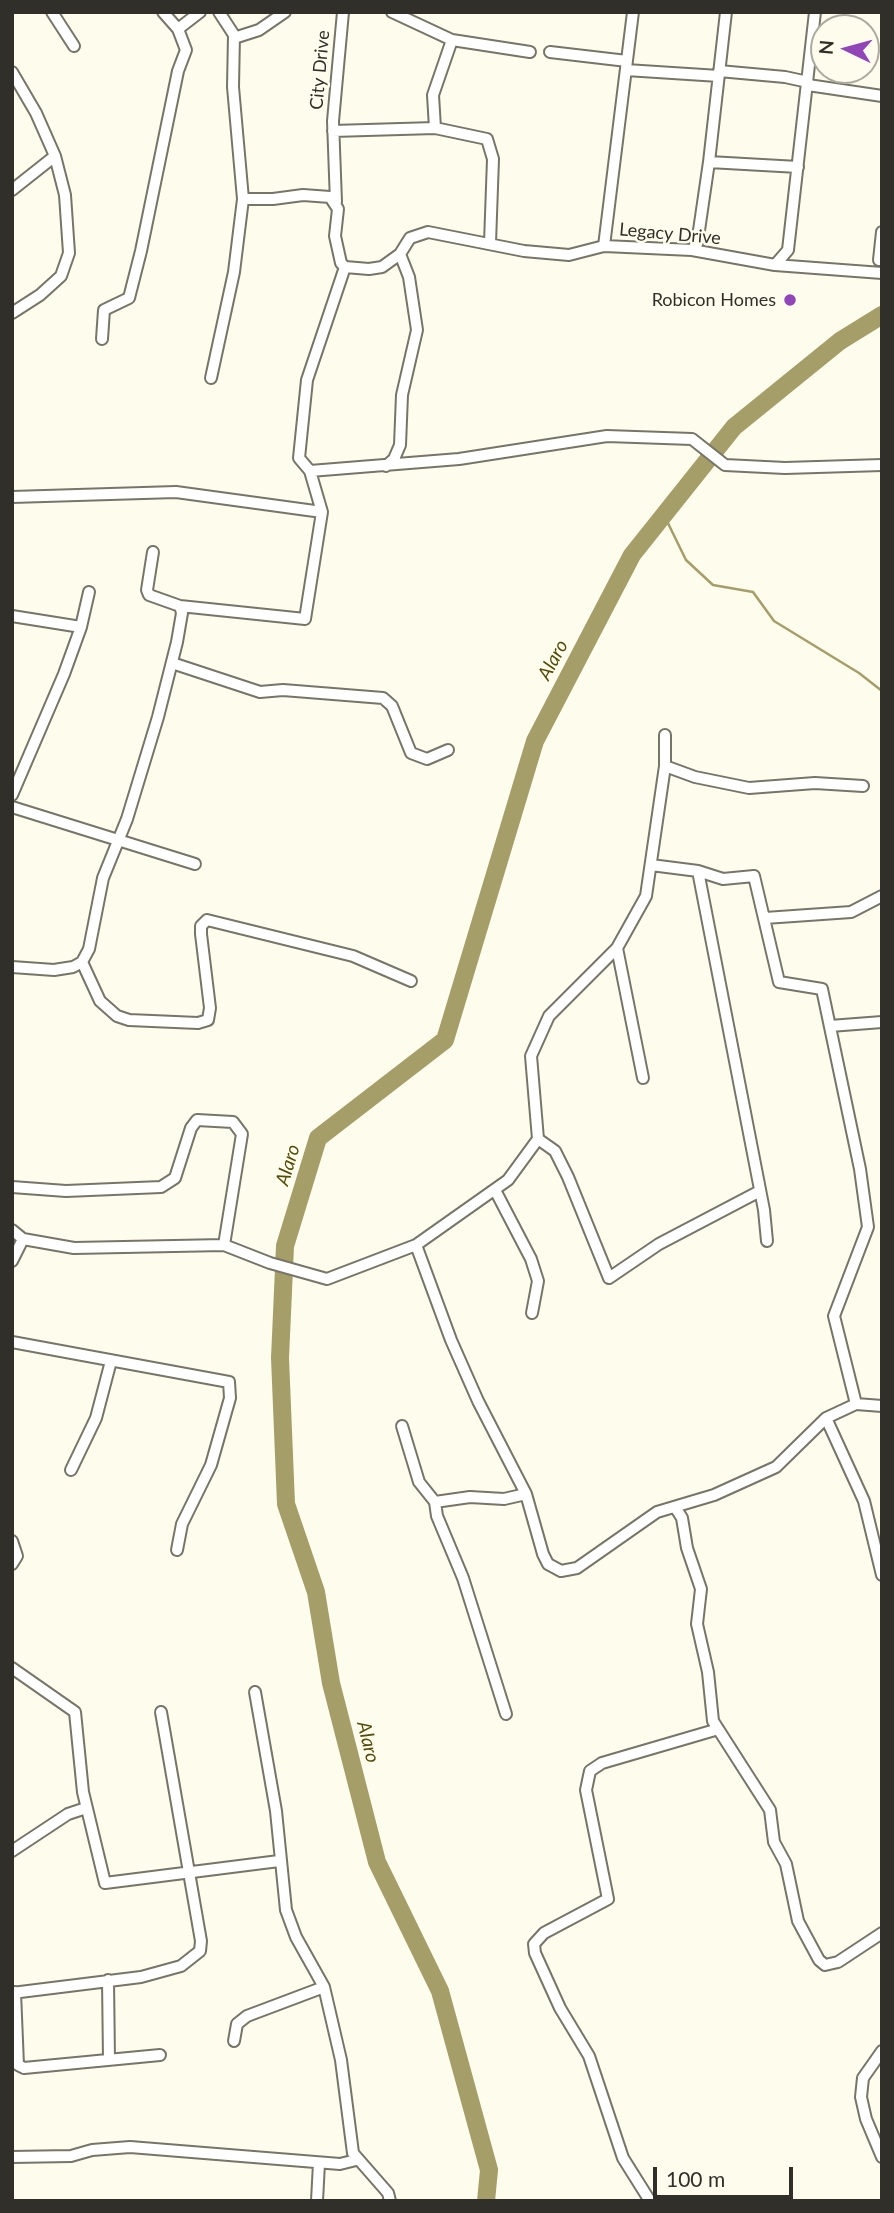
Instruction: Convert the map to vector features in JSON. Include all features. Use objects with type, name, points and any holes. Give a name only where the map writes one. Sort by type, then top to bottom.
[{"type":"street","points":[[52,12],[74,46]]},
{"type":"street","points":[[102,339],[104,310],[129,298],[171,100],[186,50],[178,29],[163,12]]},
{"type":"street","points":[[178,29],[200,12]]},
{"type":"street","points":[[211,378],[234,272],[243,199],[233,87],[234,38],[219,12]]},
{"type":"street","points":[[234,38],[259,30],[285,12]]},
{"type":"street","name":"City Drive","points":[[343,12],[333,131],[336,248],[345,267]]},
{"type":"street","points":[[392,12],[452,40],[530,52]]},
{"type":"street","points":[[604,246],[633,12]]},
{"type":"street","points":[[692,250],[697,244],[709,162],[726,12]]},
{"type":"street","points":[[775,265],[788,250],[815,12]]},
{"type":"street","points":[[435,128],[434,88],[452,40]]},
{"type":"street","points":[[550,52],[627,65],[719,74],[785,76],[808,83],[882,96]]},
{"type":"street","points":[[12,72],[36,113],[55,156],[65,195],[68,261],[52,285],[12,313]]},
{"type":"street","points":[[333,131],[435,128],[487,139],[493,159],[490,243]]},
{"type":"street","points":[[12,190],[55,156]]},
{"type":"street","points":[[709,162],[798,167]]},
{"type":"street","points":[[243,199],[320,195],[336,202]]},
{"type":"street","name":"Legacy Drive","points":[[345,267],[382,267],[400,254],[410,238],[428,232],[569,255],[604,246],[692,250],[775,265],[882,273]]},
{"type":"street","points":[[879,260],[882,232]]},
{"type":"street","points":[[385,467],[394,459],[400,445],[402,395],[417,330],[409,277],[400,254]]},
{"type":"street","points":[[153,552],[147,594],[180,606],[305,620],[322,512],[310,471],[299,458],[307,380],[345,267]]},
{"type":"street","points":[[310,471],[385,467],[557,446],[607,436],[692,439],[725,466],[785,468],[882,465]]},
{"type":"street","points":[[12,497],[176,492],[322,512]]},
{"type":"street","points":[[12,794],[33,752],[81,627],[89,592]]},
{"type":"street","points":[[12,967],[62,969],[82,961],[93,936],[103,878],[118,840],[172,663],[182,613],[180,606]]},
{"type":"street","points":[[12,616],[81,627]]},
{"type":"street","points":[[172,663],[260,692],[283,690],[383,698],[391,706],[411,753],[427,759],[448,750]]},
{"type":"street","points":[[12,1230],[23,1239],[74,1248],[130,1249],[224,1244],[270,1263],[327,1279],[416,1245],[495,1190],[508,1180],[538,1139],[531,1056],[549,1016],[617,948],[646,896],[665,766],[665,734]]},
{"type":"street","points":[[665,766],[695,777],[742,787],[815,783],[863,786]]},
{"type":"street","points":[[12,807],[195,864]]},
{"type":"street","points":[[652,865],[698,871],[723,879],[754,876],[779,982],[822,989],[860,1169],[869,1227],[834,1316],[856,1405]]},
{"type":"street","points":[[698,871],[760,1191],[767,1241]]},
{"type":"street","points":[[765,918],[851,912],[882,896]]},
{"type":"street","points":[[82,961],[100,1001],[117,1016],[129,1020],[198,1023],[208,1020],[210,1009],[201,934],[201,926],[207,920],[352,956],[411,981]]},
{"type":"street","points":[[617,948],[643,1078]]},
{"type":"street","points":[[830,1027],[882,1022]]},
{"type":"street","points":[[12,1187],[66,1191],[161,1187],[175,1178],[191,1128],[197,1120],[233,1122],[242,1134],[224,1244]]},
{"type":"street","points":[[538,1139],[555,1151],[590,1226],[609,1278],[659,1244],[760,1191]]},
{"type":"street","points":[[495,1190],[531,1259],[538,1281],[532,1313]]},
{"type":"street","points":[[12,1262],[23,1239]]},
{"type":"street","points":[[416,1245],[451,1340],[526,1494],[548,1564],[569,1572],[657,1513],[714,1495],[776,1467],[826,1418],[856,1405],[882,1406]]},
{"type":"street","points":[[12,1342],[178,1374],[223,1378],[229,1381],[230,1398],[211,1465],[182,1524],[177,1550]]},
{"type":"street","points":[[71,1471],[96,1418],[111,1361]]},
{"type":"street","points":[[826,1418],[864,1501],[882,1575]]},
{"type":"street","points":[[401,1426],[419,1482],[435,1502],[437,1516],[479,1625],[506,1714]]},
{"type":"street","points":[[435,1502],[470,1497],[504,1499],[526,1494]]},
{"type":"street","points":[[675,1507],[682,1518],[701,1589],[697,1625],[708,1672],[715,1730],[770,1810],[774,1842],[786,1864],[790,1895],[798,1921],[822,1964],[838,1962],[882,1933]]},
{"type":"street","points":[[12,1541],[17,1556],[12,1564]]},
{"type":"street","points":[[12,1668],[75,1712],[86,1808],[105,1882],[279,1861]]},
{"type":"street","points":[[255,1692],[276,1811],[286,1910],[296,1937],[324,1987],[341,2060],[349,2140],[356,2160],[379,2182],[390,2201]]},
{"type":"street","points":[[160,2055],[24,2068],[18,2065],[13,1992],[158,1973],[181,1966],[194,1958],[201,1941],[161,1712]]},
{"type":"street","points":[[650,2201],[623,2158],[589,2056],[560,2008],[535,1953],[534,1944],[544,1933],[608,1899],[586,1790],[590,1771],[596,1765],[715,1730]]},
{"type":"street","points":[[12,1851],[68,1814],[86,1808]]},
{"type":"street","points":[[108,1980],[109,2060]]},
{"type":"street","points":[[234,2041],[237,2024],[247,2016],[324,1987]]},
{"type":"street","points":[[882,2051],[863,2078],[861,2097],[866,2119],[882,2157]]},
{"type":"street","points":[[12,2157],[71,2156],[92,2150],[130,2147],[340,2165],[356,2160]]},
{"type":"street","points":[[317,2201],[319,2163]]},
{"type":"waterway","name":"Alaro","points":[[486,2201],[489,2170],[440,1991],[377,1862],[331,1683],[316,1592],[286,1504],[280,1358],[285,1246],[318,1138],[445,1040],[535,741],[632,555],[734,427],[840,341],[882,315]]},
{"type":"waterway","points":[[664,515],[686,560],[713,585],[753,592],[774,621],[859,673],[882,691]]},
{"type":"place","name":"Robicon Homes","points":[[790,300]]}]
